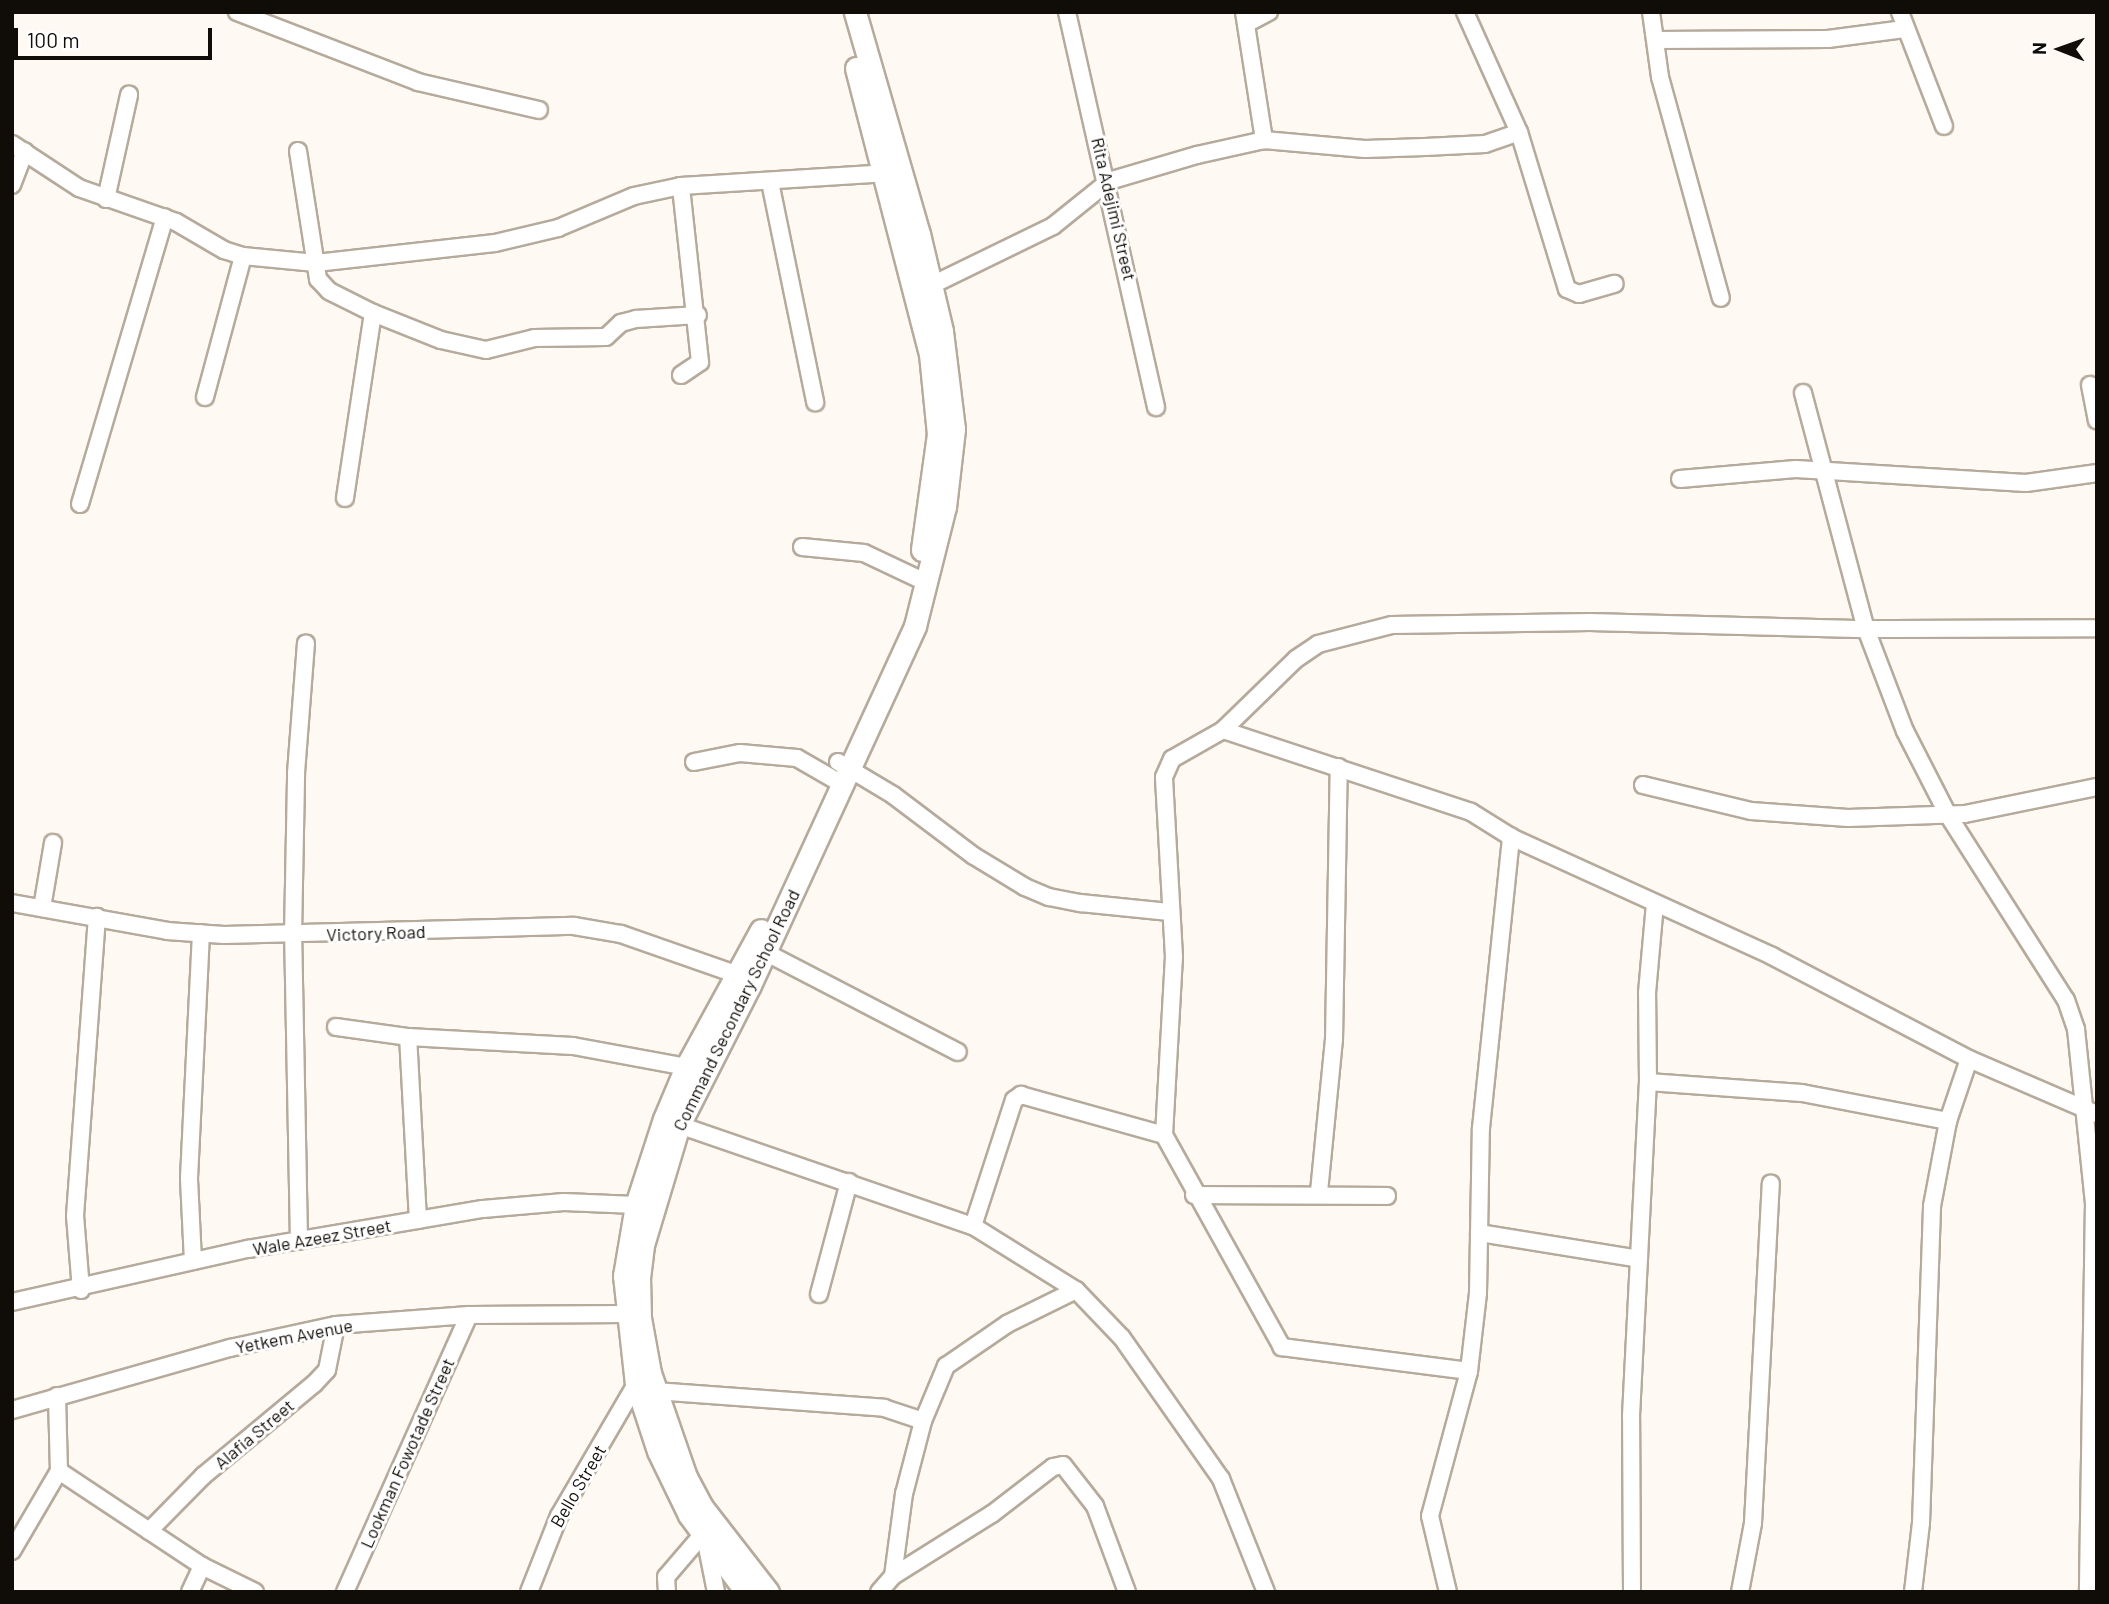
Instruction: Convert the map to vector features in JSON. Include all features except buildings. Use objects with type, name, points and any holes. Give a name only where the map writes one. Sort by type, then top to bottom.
[{"type":"main road","points":[[840,12],[885,173],[900,195],[932,285],[954,429],[919,587]]},
{"type":"main road","points":[[855,12],[900,195],[930,354],[938,434],[919,587]]},
{"type":"main road","name":"Command Secondary School Road","points":[[768,1592],[740,1581],[704,1537],[671,1484],[626,1314],[628,1242],[636,1205],[686,1067],[735,974],[762,930],[840,772],[909,625],[919,587]]},
{"type":"main road","name":"Command Secondary School Road","points":[[740,1581],[646,1388],[639,1278],[643,1245],[679,1125],[765,952],[840,772]]},
{"type":"street","points":[[237,12],[418,82],[539,110]]},
{"type":"street","name":"Rita Adejimi Street","points":[[1067,12],[1109,181],[1156,407]]},
{"type":"street","points":[[1264,140],[1246,18],[1269,12]]},
{"type":"street","points":[[1465,12],[1519,132],[1567,289],[1579,295],[1615,284]]},
{"type":"street","points":[[1651,12],[1660,77],[1721,298]]},
{"type":"street","points":[[1900,12],[1904,29],[1944,126]]},
{"type":"street","points":[[1656,40],[1828,39],[1904,29]]},
{"type":"street","points":[[106,199],[129,95]]},
{"type":"street","points":[[932,285],[1053,226],[1109,181],[1264,140],[1364,149],[1485,144],[1519,132]]},
{"type":"street","points":[[12,185],[18,147],[67,181],[106,199],[165,217],[243,256],[316,263],[495,243],[558,228],[634,196],[681,186],[770,183],[885,173]]},
{"type":"street","points":[[298,150],[316,263],[324,287],[373,313],[442,340],[486,349],[534,338],[606,337],[625,321],[698,316]]},
{"type":"street","points":[[770,183],[815,402]]},
{"type":"street","points":[[681,186],[698,316],[700,362],[681,375]]},
{"type":"street","points":[[80,504],[165,217]]},
{"type":"street","points":[[205,397],[243,256]]},
{"type":"street","points":[[345,498],[373,313]]},
{"type":"street","points":[[2090,385],[2097,420]]},
{"type":"street","points":[[1803,393],[1866,629],[1905,731],[1948,815],[2066,1000],[2076,1029],[2092,1113],[2094,1202],[2088,1592]]},
{"type":"street","points":[[1680,478],[1796,469],[2026,483],[2097,473]]},
{"type":"street","points":[[802,547],[864,553],[919,587]]},
{"type":"street","points":[[1469,1371],[1282,1347],[1194,1195],[1164,1135],[1174,957],[1169,912],[1166,768],[1172,759],[1223,730],[1296,659],[1318,643],[1379,627],[1590,622],[1866,629],[2097,628]]},
{"type":"street","points":[[299,1241],[293,935],[296,773],[306,643]]},
{"type":"street","points":[[1223,730],[1339,766],[1471,812],[1511,837],[1772,956],[1969,1059],[2092,1113]]},
{"type":"street","points":[[694,762],[740,753],[786,757],[840,772],[893,794],[974,856],[1025,887],[1070,901],[1169,912]]},
{"type":"street","points":[[1319,1192],[1334,1040],[1339,766]]},
{"type":"street","points":[[1643,785],[1751,811],[1848,818],[1948,815],[2097,787]]},
{"type":"street","points":[[1448,1592],[1430,1516],[1469,1371],[1478,1293],[1481,1128],[1511,837]]},
{"type":"street","points":[[42,908],[53,843]]},
{"type":"street","name":"Victory Road","points":[[12,903],[201,933],[293,935],[574,926],[621,934],[735,974]]},
{"type":"street","points":[[1632,1592],[1631,1416],[1648,1082],[1647,993],[1655,904]]},
{"type":"street","points":[[81,1290],[75,1216],[97,917]]},
{"type":"street","points":[[192,1261],[189,1178],[201,933]]},
{"type":"street","points":[[765,952],[958,1052]]},
{"type":"street","points":[[336,1027],[408,1037],[573,1046],[686,1067]]},
{"type":"street","points":[[408,1037],[418,1220]]},
{"type":"street","points":[[1913,1592],[1921,1523],[1932,1206],[1948,1121],[1969,1059]]},
{"type":"street","points":[[1648,1082],[1802,1093],[1948,1121]]},
{"type":"street","points":[[972,1226],[1014,1100],[1021,1095],[1164,1135]]},
{"type":"street","points":[[679,1125],[972,1226],[1076,1290],[1122,1338],[1221,1479],[1266,1592]]},
{"type":"street","points":[[819,1294],[849,1182]]},
{"type":"street","points":[[1740,1592],[1753,1523],[1771,1183]]},
{"type":"street","points":[[1194,1195],[1319,1192],[1387,1196]]},
{"type":"street","name":"Wale Azeez Street","points":[[12,1302],[81,1290],[192,1261],[418,1220],[564,1202],[636,1205]]},
{"type":"street","points":[[1479,1233],[1639,1259]]},
{"type":"street","points":[[893,1576],[904,1494],[923,1421],[946,1366],[957,1355],[1076,1290]]},
{"type":"street","name":"Yetkem Avenue","points":[[12,1410],[57,1396],[337,1325],[468,1315],[626,1314]]},
{"type":"street","name":"Lookman Fowotade Street","points":[[345,1592],[468,1315]]},
{"type":"street","name":"Alafia Street","points":[[149,1531],[203,1476],[314,1384],[327,1370],[337,1325]]},
{"type":"street","points":[[646,1388],[884,1408],[923,1421]]},
{"type":"street","name":"Bello Street","points":[[529,1592],[559,1516],[646,1388]]},
{"type":"street","points":[[12,1550],[59,1471],[57,1396]]},
{"type":"street","points":[[880,1592],[893,1576],[992,1514],[1053,1467],[1063,1465],[1095,1506],[1127,1592]]},
{"type":"street","points":[[59,1471],[202,1566],[255,1592]]},
{"type":"street","points":[[667,1592],[666,1577],[704,1537]]},
{"type":"street","points":[[704,1537],[716,1592]]},
{"type":"street","points":[[190,1592],[202,1566]]}]
